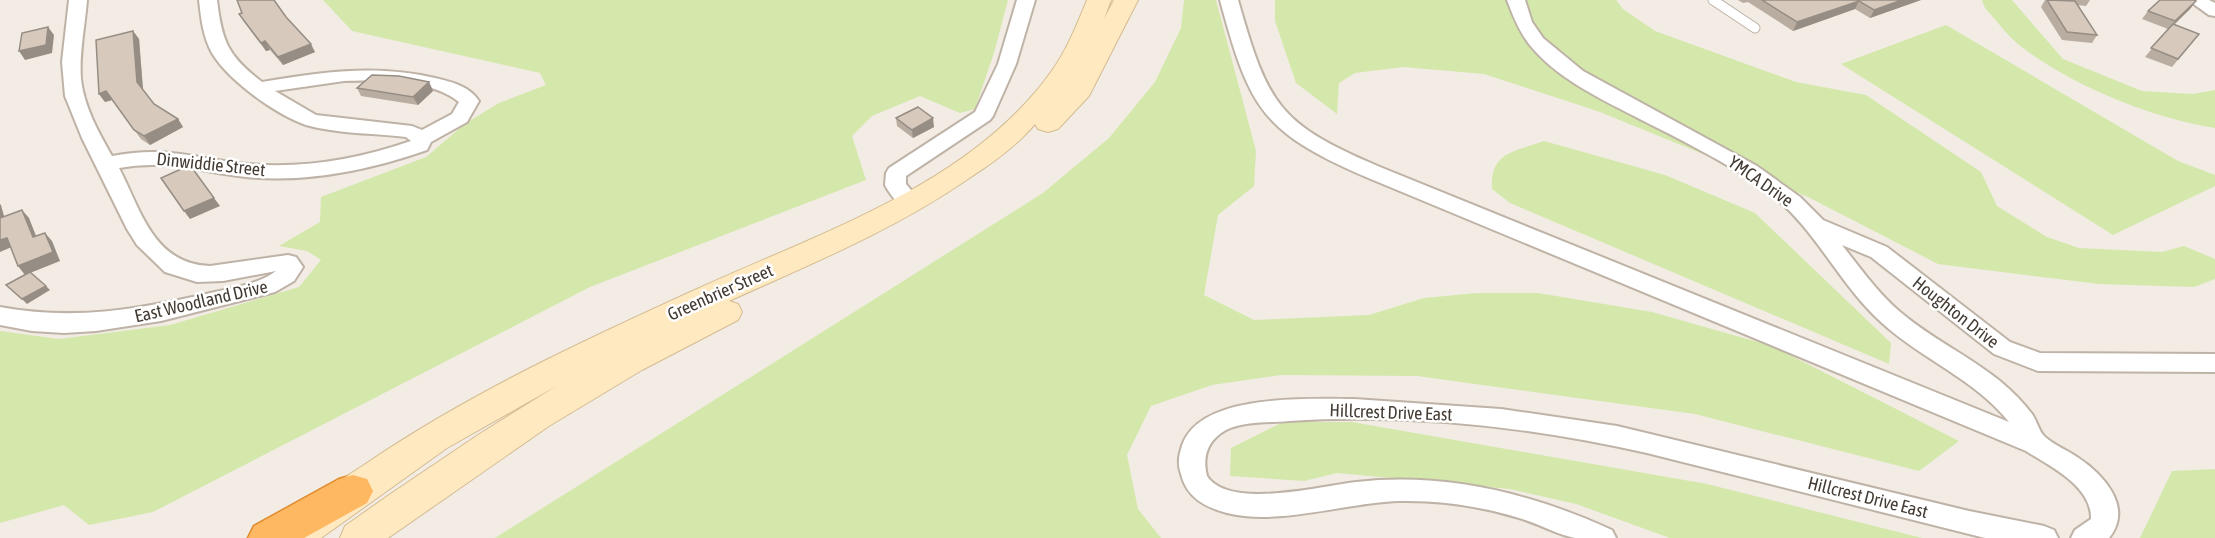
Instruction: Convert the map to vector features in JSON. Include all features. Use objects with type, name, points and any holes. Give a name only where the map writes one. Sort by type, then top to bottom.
[{"type":"highway","points":[[268,538],[353,491]]},
{"type":"main road","name":"Greenbrier Street","points":[[292,538],[353,491],[454,426],[527,386],[670,314],[887,216],[987,152],[1029,116],[1060,79],[1080,46],[1099,0]]},
{"type":"main road","name":"Greenbrier Street","points":[[359,538],[429,487],[562,400],[704,322],[883,241],[920,221],[992,175],[1025,146],[1080,90],[1126,0]]},
{"type":"street","points":[[78,0],[71,62],[73,84],[81,113],[108,164]]},
{"type":"street","points":[[208,0],[213,34],[221,53],[232,68],[288,109],[309,119],[344,126],[412,132],[421,139],[460,118],[469,101],[458,90],[415,78],[375,73],[324,76],[260,88]]},
{"type":"street","points":[[910,202],[895,185],[896,173],[983,116],[1007,64],[1026,0]]},
{"type":"street","points":[[1229,0],[1252,74],[1276,115],[1300,135],[1341,158],[2035,444],[2070,465],[2098,492],[2107,510],[2104,524],[2095,535],[2085,538]]},
{"type":"street","name":"YMCA Drive","points":[[1516,0],[1518,10],[1532,34],[1546,51],[1573,73],[1737,162],[1777,189],[1817,226],[1867,294],[1883,310],[2000,397],[2029,428],[2035,444]]},
{"type":"street","points":[[2197,0],[2215,11]]},
{"type":"street","name":"Dinwiddie Street","points":[[108,164],[134,158],[175,157],[223,168],[309,170],[389,157],[420,145],[421,139]]},
{"type":"street","name":"East Woodland Drive","points":[[0,316],[14,320],[54,324],[111,321],[256,290],[288,276],[292,267],[288,263],[273,262],[222,273],[199,274],[173,267],[143,239],[108,164]]},
{"type":"street","name":"Houghton Drive","points":[[1817,226],[1879,252],[2002,348],[2038,362],[2215,363]]},
{"type":"street","name":"Hillcrest Drive East","points":[[1602,538],[1577,525],[1521,507],[1418,490],[1370,492],[1265,506],[1238,504],[1217,498],[1201,489],[1194,475],[1192,458],[1197,441],[1204,431],[1218,422],[1239,416],[1316,409],[1401,410],[1524,421],[1641,441],[2044,538]]},
{"type":"lane","points":[[1713,0],[1755,28]]},
{"type":"green space","points":[[323,0],[1008,0],[994,53],[975,109],[960,113],[920,96],[872,116],[852,136],[866,180],[590,287],[153,512],[89,525],[64,505],[0,523],[0,331],[59,339],[170,325],[299,287],[321,260],[307,251],[279,246],[320,222],[321,197],[426,157],[466,123],[499,103],[546,85],[540,73],[352,31]]},
{"type":"green space","points":[[1184,0],[1216,0],[1256,151],[1254,186],[1218,215],[1204,295],[1254,320],[1369,315],[1424,298],[1477,293],[1538,293],[1652,312],[1772,346],[1959,441],[1919,471],[1695,414],[1417,376],[1281,375],[1212,385],[1151,406],[1127,455],[1138,509],[1161,538],[495,538],[1043,193],[1109,138],[1155,82],[1181,28]]},
{"type":"green space","points":[[1275,0],[1616,0],[1623,9],[1655,31],[1796,82],[1866,95],[1981,172],[1997,206],[2047,237],[2079,248],[2162,252],[2184,246],[2215,259],[2215,279],[2194,287],[2099,284],[1938,264],[1808,197],[1600,112],[1484,74],[1403,67],[1355,73],[1339,83],[1337,114],[1296,83],[1275,21]]},
{"type":"green space","points":[[1982,0],[2012,0],[2063,59],[2142,91],[2193,94],[2215,90],[2215,128],[2191,124],[2141,109],[2090,88],[2066,75],[2018,44],[1985,8]]},
{"type":"green space","points":[[1946,25],[2178,161],[2215,175],[2215,186],[2113,235],[1841,64]]},
{"type":"green space","points":[[1544,141],[1665,175],[1755,213],[1891,343],[1889,364],[1510,203],[1492,189],[1492,176],[1500,160],[1514,151]]},
{"type":"green space","points":[[1283,422],[1352,422],[1707,484],[1922,538],[1670,538],[1576,504],[1510,489],[1337,473],[1304,481],[1230,476],[1231,448]]},
{"type":"green space","points":[[2215,469],[2215,538],[2140,538],[2172,471]]},
{"type":"building","points":[[237,0],[274,0],[311,44],[278,57],[265,41],[261,43],[239,14],[242,13]]},
{"type":"building","points":[[1762,0],[1902,0],[1874,10],[1859,1],[1797,22]]},
{"type":"building","points":[[2047,0],[2075,1],[2097,35],[2067,32]]},
{"type":"building","points":[[2160,0],[2196,1],[2175,21],[2148,11]]},
{"type":"building","points":[[2173,24],[2199,34],[2178,59],[2151,48]]},
{"type":"building","points":[[48,27],[46,45],[19,51],[22,33]]},
{"type":"building","points":[[133,31],[137,82],[154,104],[178,119],[144,136],[134,130],[106,91],[99,94],[96,40]]},
{"type":"building","points":[[372,75],[399,76],[429,82],[413,97],[357,88]]},
{"type":"building","points":[[918,107],[933,118],[912,130],[896,118]]},
{"type":"building","points":[[190,165],[214,198],[184,211],[161,178]]},
{"type":"building","points":[[22,210],[33,237],[45,233],[53,252],[18,266],[7,238],[0,240],[0,218]]},
{"type":"building","points":[[30,272],[46,286],[22,299],[6,285]]}]
